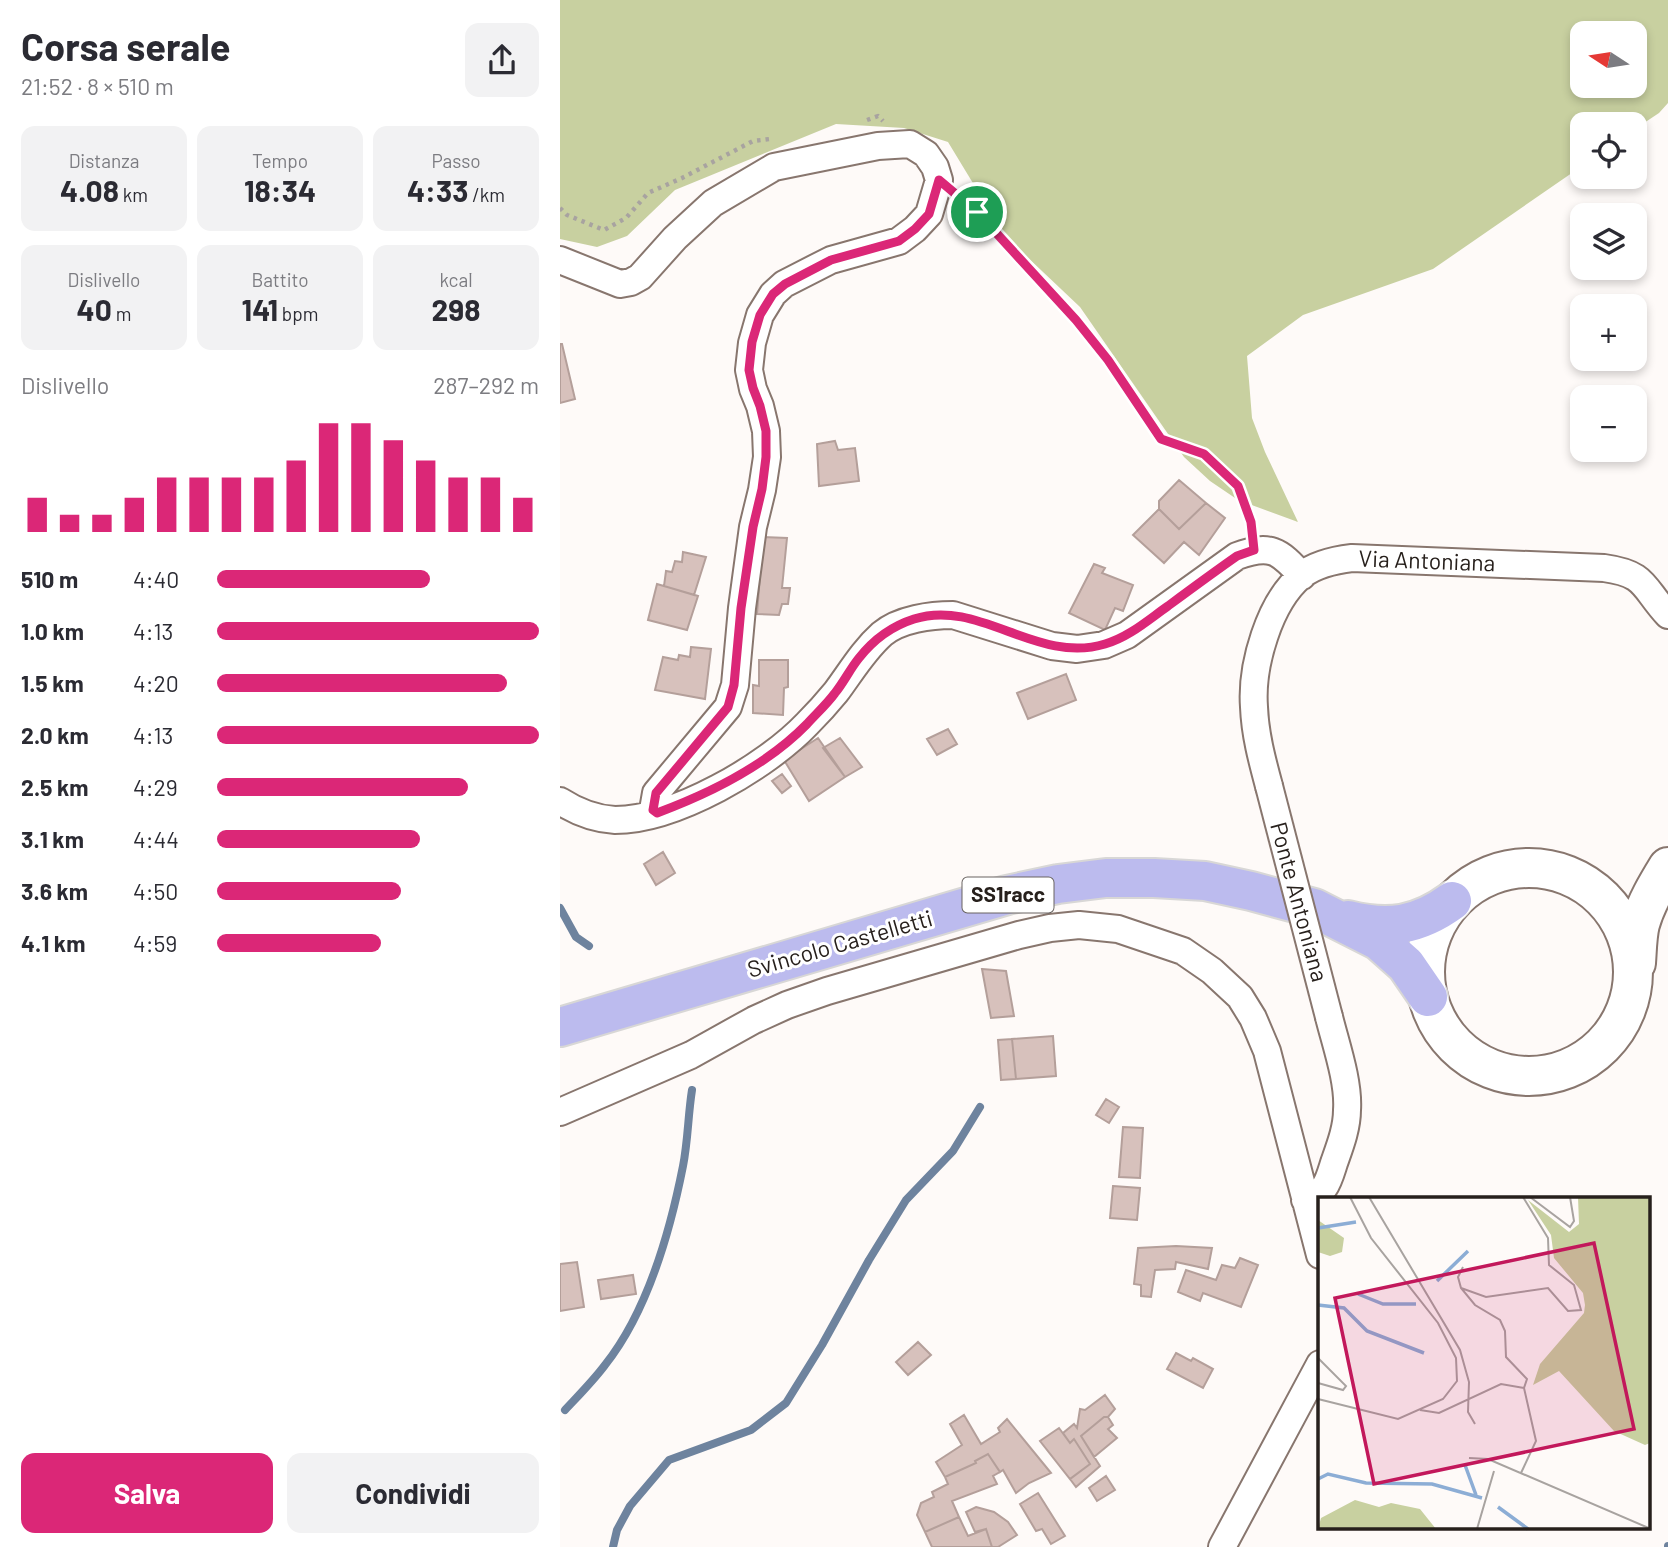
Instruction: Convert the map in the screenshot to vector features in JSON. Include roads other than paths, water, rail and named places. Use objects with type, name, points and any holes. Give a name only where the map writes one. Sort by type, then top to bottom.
[{"type":"main road","name":"Svincolo Castelletti","points":[[560,1027],[1007,895],[1058,884],[1106,878],[1205,881],[1314,908],[1329,915]]},
{"type":"main road","name":"SS1racc","points":[[1329,915],[1362,923],[1396,925],[1435,914],[1452,901]]},
{"type":"main road","name":"SS1racc","points":[[1329,915],[1379,941],[1406,965],[1428,996]]},
{"type":"street","points":[[560,260],[620,284],[631,282],[640,277],[675,238],[713,203],[774,167],[878,146],[910,144],[926,154],[935,167],[939,180],[929,214],[915,229],[899,241],[831,260],[785,284],[773,294],[760,315],[752,342],[749,370],[766,431],[766,457],[741,608],[734,685],[728,707],[656,793],[653,810],[657,813]]},
{"type":"street","points":[[560,801],[593,817],[615,820],[657,813],[688,802],[727,782],[770,756],[805,726],[836,693],[859,658],[884,632],[915,618],[937,615],[965,617],[1023,638],[1077,649],[1104,645],[1127,635],[1237,556],[1254,550],[1272,551],[1285,557],[1302,576]]},
{"type":"street","name":"Via Antoniana","points":[[1302,576],[1317,566],[1352,558],[1604,568],[1621,570],[1637,578],[1650,590],[1668,615]]},
{"type":"street","name":"Ponte Antoniana","points":[[1302,576],[1282,598],[1263,635],[1256,666],[1253,704],[1257,739],[1346,1090],[1347,1110],[1343,1137],[1329,1181],[1322,1191],[1305,1200]]},
{"type":"street","points":[[1590,887],[1613,891],[1644,887],[1657,880],[1668,867],[1650,896],[1644,912],[1629,1006],[1614,1035],[1590,1058],[1560,1073],[1528,1078],[1495,1072],[1466,1056],[1443,1033],[1429,1003],[1424,967],[1432,932],[1452,901],[1480,879],[1514,867],[1550,869],[1590,887],[1611,906],[1629,937],[1634,973]]},
{"type":"street","points":[[560,1112],[691,1055],[787,1005],[1019,935],[1079,925],[1118,929],[1183,951],[1212,971],[1240,997],[1253,1018],[1267,1051],[1318,1248]]},
{"type":"street","points":[[1222,1547],[1318,1368]]},
{"type":"waterway","points":[[560,908],[576,937],[589,946]]},
{"type":"waterway","points":[[565,1410],[596,1377],[620,1344],[645,1296],[664,1244],[678,1191],[685,1157],[692,1090]]},
{"type":"waterway","points":[[613,1547],[617,1530],[630,1506],[669,1460],[751,1430],[786,1403],[906,1200],[953,1151],[980,1107]]}]
